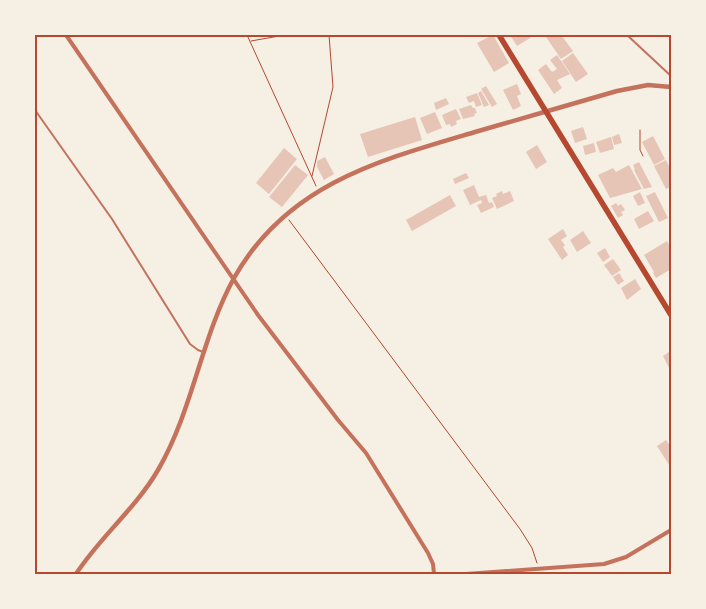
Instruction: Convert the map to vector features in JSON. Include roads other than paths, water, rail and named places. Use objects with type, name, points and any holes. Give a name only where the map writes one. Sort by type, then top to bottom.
[{"type":"main road","points":[[500,35],[545,112],[671,315]]},
{"type":"street","points":[[66,35],[258,315],[338,420],[366,453],[428,553],[433,564],[434,574]]},
{"type":"street","points":[[76,574],[157,472],[176,433],[216,316],[234,278],[260,242],[286,216],[319,191],[348,175],[386,159],[640,86],[671,88]]},
{"type":"street","points":[[466,574],[594,566],[613,562],[626,557],[671,530]]},
{"type":"street","points":[[284,574],[348,574]]},
{"type":"lane","points":[[627,35],[671,76]]},
{"type":"lane","points":[[35,110],[112,220],[190,344],[203,352]]}]
